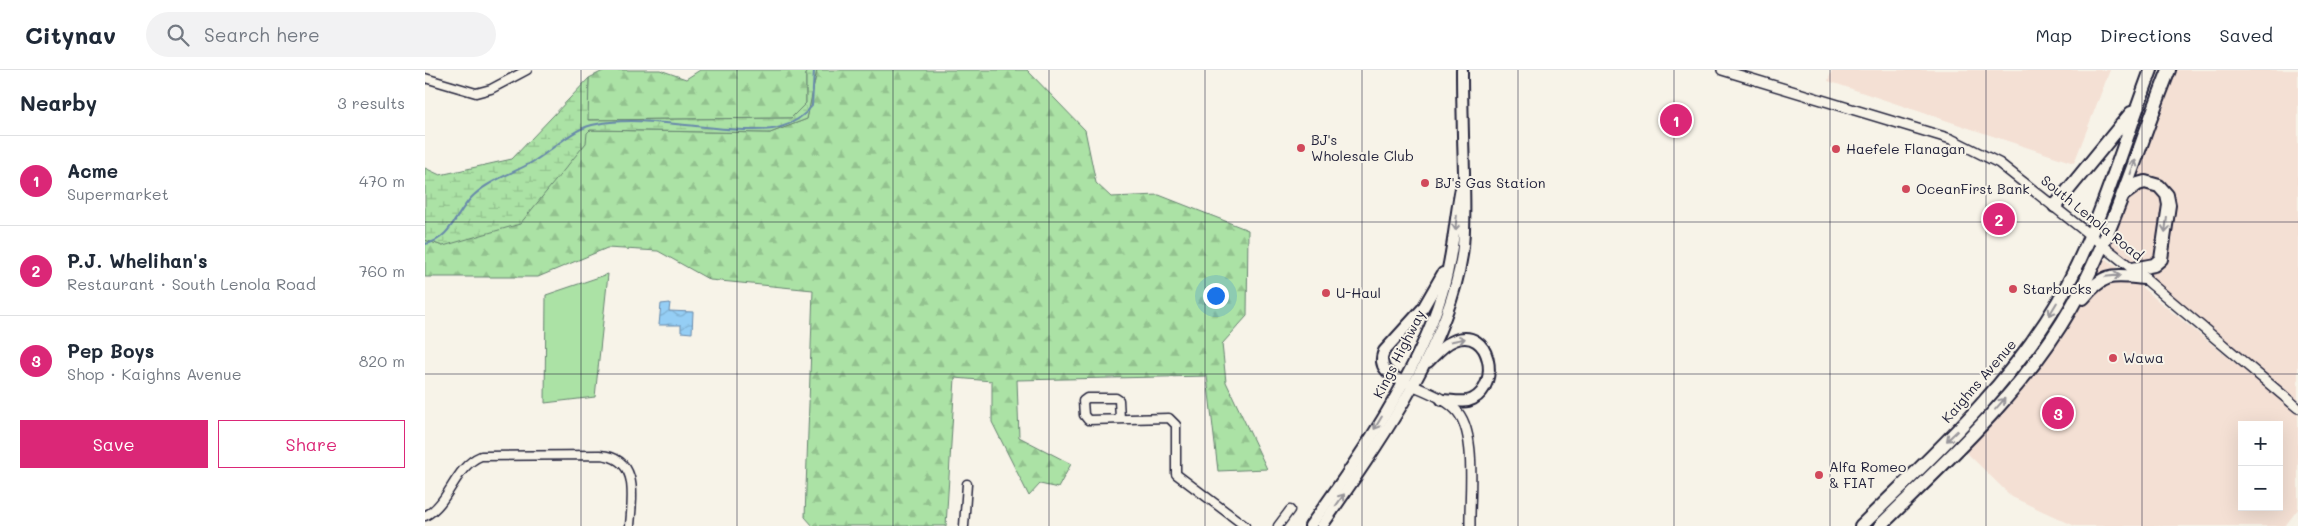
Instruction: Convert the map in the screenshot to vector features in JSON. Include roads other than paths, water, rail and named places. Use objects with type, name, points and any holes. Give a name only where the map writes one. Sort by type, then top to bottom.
[{"type":"highway","name":"Kaighns Avenue","points":[[1861,526],[1971,417],[2019,360],[2058,302],[2090,234],[2151,70]]},
{"type":"highway","points":[[2065,319],[2103,244],[2169,70]]},
{"type":"highway","points":[[2055,206],[2139,103]]},
{"type":"highway","points":[[2123,195],[2138,184],[2149,182],[2161,188],[2169,202],[2161,259],[2151,266],[2133,269]]},
{"type":"highway","points":[[1880,526],[1996,410],[2065,319],[2095,285],[2103,278],[2114,275],[2144,278]]},
{"type":"main road","name":"Kings Highway","points":[[1420,370],[1456,286],[1465,221],[1462,70]]},
{"type":"main road","name":"Kings Highway","points":[[1322,526],[1375,448],[1407,383],[1431,325],[1451,259],[1463,175]]},
{"type":"main road","points":[[1442,400],[1468,400],[1481,391],[1488,380],[1490,368],[1484,348],[1470,339],[1455,340],[1445,345],[1407,383],[1390,375],[1385,369],[1382,360],[1383,351],[1423,308],[1451,259]]},
{"type":"main road","name":"Kings Highway","points":[[1310,526],[1407,383]]},
{"type":"street","points":[[425,78],[476,93],[491,90],[527,70]]},
{"type":"street","name":"South Lenola Road","points":[[1722,70],[1951,139],[1999,163],[2103,244],[2298,408]]},
{"type":"street","points":[[1407,383],[1442,400],[1459,414],[1467,430],[1469,526]]},
{"type":"street","points":[[1121,419],[1119,400],[1116,398],[1087,398],[1083,401],[1084,415],[1088,420],[1169,418],[1173,421],[1176,425],[1176,474],[1245,526]]},
{"type":"street","points":[[425,516],[437,507],[465,467],[481,456],[600,455],[618,460],[629,473],[632,486],[630,526]]},
{"type":"street","points":[[964,526],[967,484]]},
{"type":"street","points":[[1278,526],[1290,510]]},
{"type":"water","points":[[670,303],[669,311],[693,312],[692,333],[681,332],[681,325],[659,325],[661,304]]},
{"type":"waterway","points":[[425,244],[441,237],[453,224],[468,201],[481,189],[541,157],[569,136],[584,128],[610,122],[629,121],[744,130],[777,128],[798,119],[812,106],[814,70]]},
{"type":"place","name":"Acme","points":[[1676,120]]},
{"type":"place","name":"BJ's Wholesale Club","points":[[1301,148]]},
{"type":"place","name":"Haefele Flanagan","points":[[1836,149]]},
{"type":"place","name":"BJ's Gas Station","points":[[1425,183]]},
{"type":"place","name":"OceanFirst Bank","points":[[1906,189]]},
{"type":"place","name":"P.J. Whelihan's","points":[[1999,219]]},
{"type":"place","name":"Starbucks","points":[[2013,289]]},
{"type":"place","name":"U-Haul","points":[[1326,293]]},
{"type":"place","name":"Wawa","points":[[2113,358]]},
{"type":"place","name":"Pep Boys","points":[[2058,413]]},
{"type":"place","name":"Alfa Romeo & FIAT","points":[[1819,475]]}]
